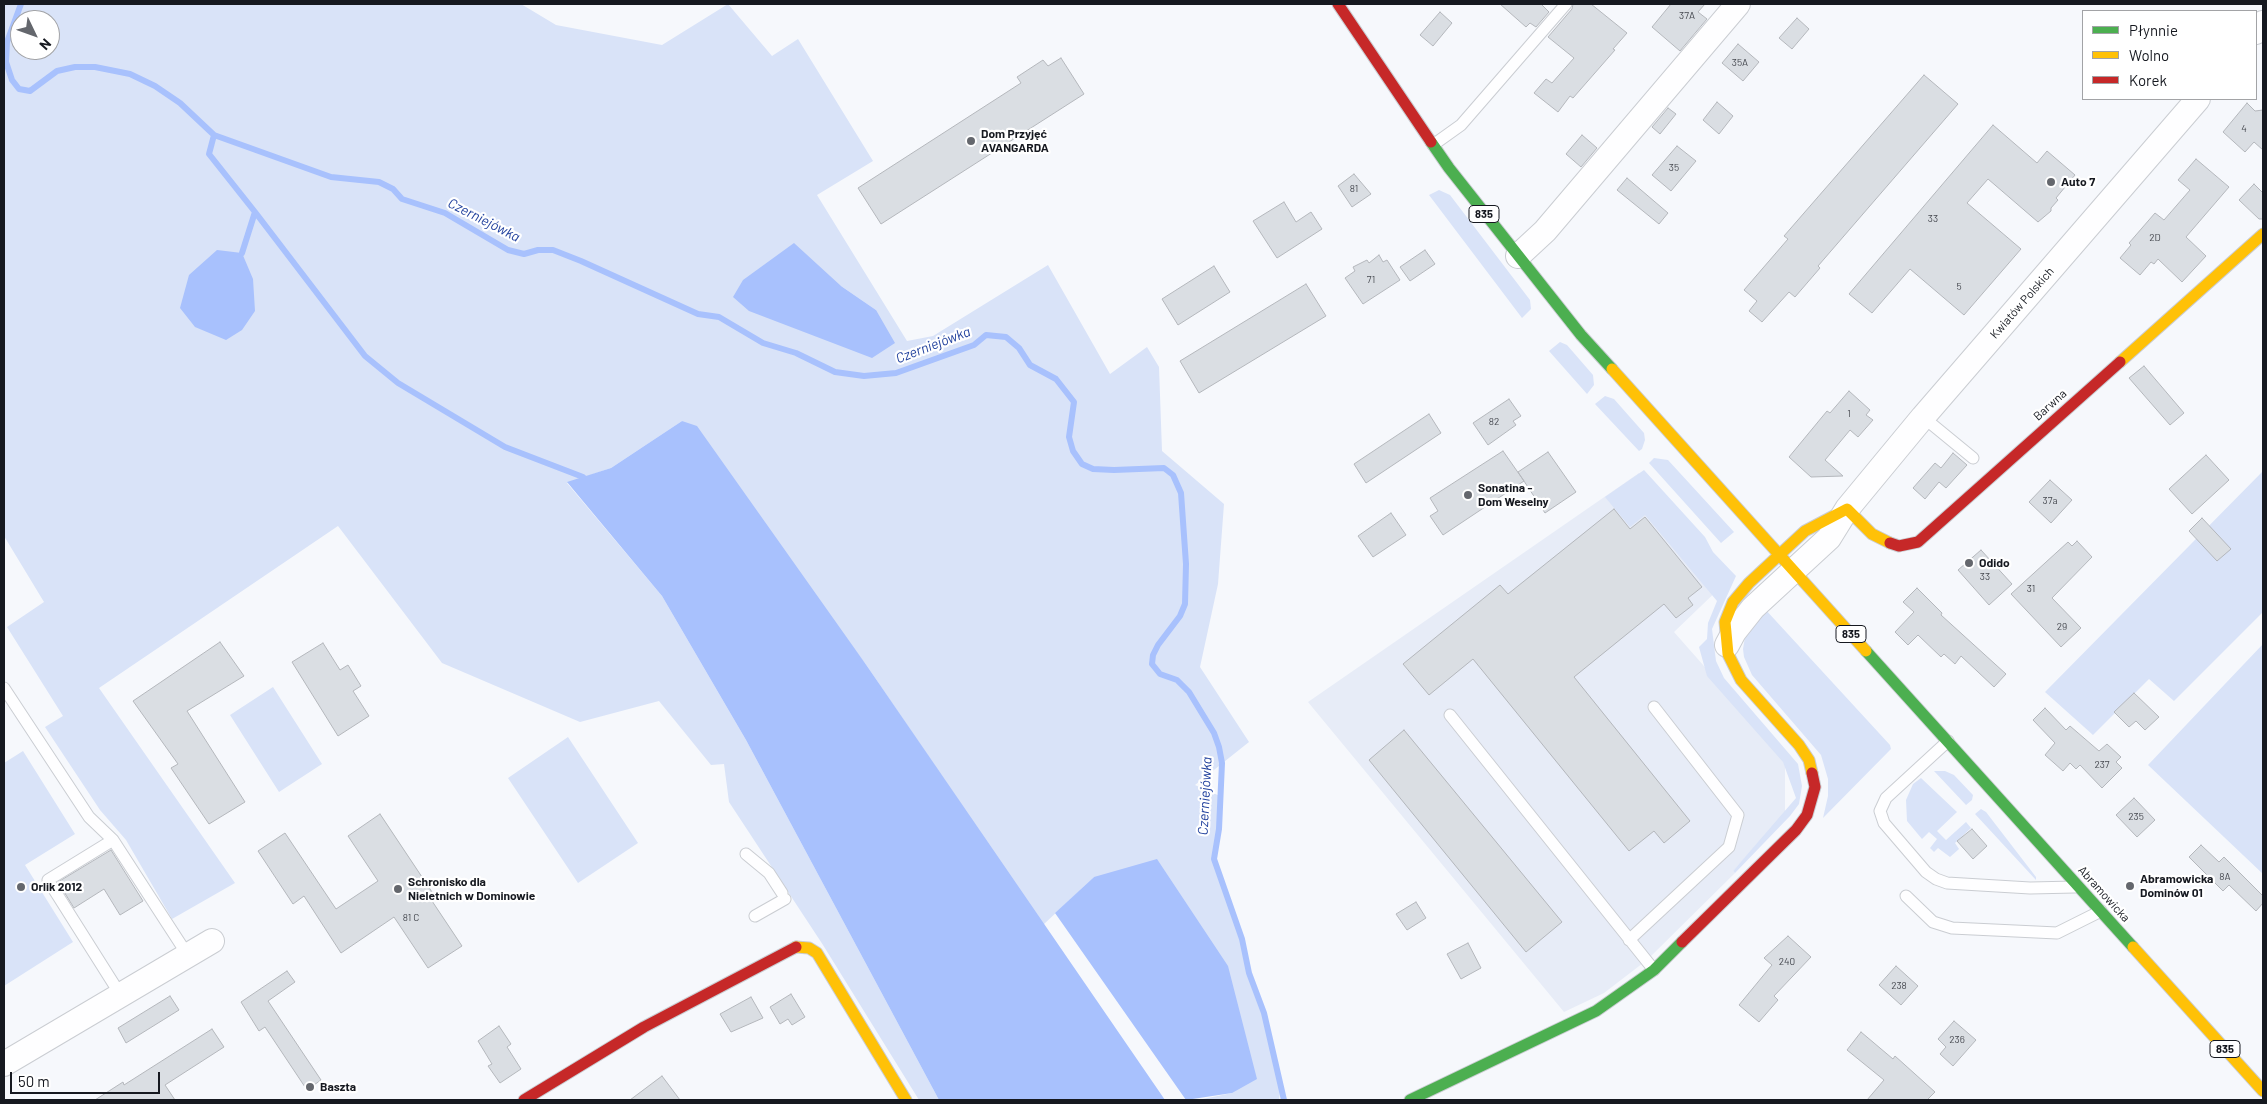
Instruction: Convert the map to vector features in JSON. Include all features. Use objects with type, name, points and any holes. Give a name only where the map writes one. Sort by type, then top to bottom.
[{"type":"street","name":"835","points":[[1338,4],[1433,145],[1518,256],[1588,342],[1786,563]]},
{"type":"street","points":[[1518,256],[1545,231],[1738,4]]},
{"type":"street","name":"Kwiatów Polskich","points":[[1727,645],[1744,618],[1786,563],[1829,538],[1848,508],[1924,417],[2197,100]]},
{"type":"street","name":"Barwna","points":[[1848,508],[1872,534],[1881,540],[1899,546],[1918,542],[2263,234]]},
{"type":"street","name":"Abramowicka","points":[[1786,563],[1948,740],[2263,1091]]},
{"type":"street","points":[[1410,1100],[1596,1011],[1654,970],[1796,830],[1807,815],[1814,796],[1814,773],[1805,753],[1741,680],[1730,660],[1727,645]]},
{"type":"street","points":[[4,1064],[187,954],[212,941]]},
{"type":"street","points":[[524,1100],[617,1042],[796,946],[809,948],[817,953],[906,1100]]},
{"type":"lane","points":[[1433,145],[1461,125],[1566,4]]},
{"type":"lane","points":[[1924,417],[1973,458]]},
{"type":"lane","points":[[4,688],[89,817],[113,840],[187,954]]},
{"type":"lane","points":[[1629,940],[1729,847],[1738,815],[1654,707]]},
{"type":"lane","points":[[1450,714],[1654,970]]},
{"type":"lane","points":[[1948,740],[1886,798],[1880,811],[1884,823],[1926,872],[1936,879],[1947,882],[2037,889],[2080,887]]},
{"type":"lane","points":[[113,840],[48,880],[120,994]]},
{"type":"lane","points":[[746,854],[769,873],[783,896],[755,916]]},
{"type":"lane","points":[[1906,896],[1932,922],[1943,926],[1971,929],[2057,933],[2101,911]]},
{"type":"shaded area","points":[[4,4],[521,4],[556,25],[662,45],[728,4],[772,56],[798,39],[873,161],[817,195],[907,341],[933,336],[1048,265],[1110,374],[1147,347],[1159,367],[1162,451],[1224,504],[1218,584],[1200,667],[1249,742],[1195,785],[1220,796],[1219,829],[1214,859],[1242,939],[1249,973],[1264,1013],[1281,1083],[1279,1100],[1198,1100],[1232,1093],[1094,877],[1043,925],[867,666],[682,421],[611,468],[567,483],[662,596],[746,740],[939,1100],[919,1100],[823,945],[729,802],[724,764],[711,765],[659,701],[580,722],[442,663],[338,526],[99,688],[235,883],[172,919],[126,840],[100,810],[45,727],[63,716],[7,627],[44,602],[4,536]],"holes":[[[841,286],[876,310],[872,358]]]},
{"type":"shaded area","points":[[1439,190],[1450,195],[1530,300],[1531,309],[1522,318],[1429,195]]},
{"type":"shaded area","points":[[1560,342],[1567,345],[1593,375],[1594,385],[1587,394],[1549,351]]},
{"type":"shaded area","points":[[1605,396],[1614,399],[1644,433],[1645,440],[1642,449],[1639,451],[1595,404]]},
{"type":"shaded area","points":[[1654,458],[1668,460],[1734,532],[1721,543],[1649,463]]},
{"type":"shaded area","points":[[1644,470],[1705,537],[1713,552],[1736,576],[1712,629],[1716,661],[1724,678],[1798,764],[1802,786],[1799,804],[1790,816],[1735,873],[1733,871],[1796,798],[1783,762],[1707,676],[1699,647],[1707,639],[1708,623],[1717,601],[1645,515],[1630,527],[1605,497]]},
{"type":"shaded area","points":[[2263,471],[2263,612],[2174,701],[2149,679],[2093,735],[2045,692]]},
{"type":"shaded area","points":[[1639,473],[1725,583],[1674,632],[1785,758],[1785,814],[1733,871],[1735,873],[1647,960],[1604,993],[1564,1012],[1308,702]]},
{"type":"shaded area","points":[[1764,608],[1890,745],[1891,749],[1823,818],[1828,796],[1828,779],[1821,755],[1752,675],[1744,657],[1743,649],[1746,631]]},
{"type":"shaded area","points":[[2263,644],[2263,874],[2148,765]]},
{"type":"shaded area","points":[[273,687],[322,764],[279,792],[230,715]]},
{"type":"shaded area","points":[[568,737],[638,843],[578,883],[508,778]]},
{"type":"shaded area","points":[[23,751],[75,834],[25,865],[73,942],[4,986],[4,763]]},
{"type":"shaded area","points":[[1934,771],[1945,771],[1954,775],[1973,795],[1972,800],[1966,805]]},
{"type":"shaded area","points":[[1921,778],[1957,812],[1937,831],[1946,840],[1966,822],[1971,828],[1955,843],[1959,849],[1950,857],[1938,848],[1934,852],[1930,848],[1937,839],[1929,832],[1922,839],[1907,821],[1906,800],[1913,784]]},
{"type":"shaded area","points":[[1981,809],[1986,812],[2036,877],[2036,880],[1975,814]]},
{"type":"water","points":[[794,243],[841,286],[876,310],[895,343],[872,358],[749,311],[733,297],[743,280]]},
{"type":"water","points":[[217,250],[242,253],[253,279],[255,311],[242,330],[226,340],[195,327],[180,308],[189,275]]},
{"type":"water","points":[[682,421],[697,426],[867,666],[1165,1100],[939,1100],[746,740],[662,596],[567,482],[611,468]]},
{"type":"water","points":[[1157,859],[1228,966],[1257,1079],[1232,1093],[1186,1100],[1055,913],[1094,877]]},
{"type":"building","points":[[1500,4],[1541,4],[1549,12],[1536,27],[1530,23],[1526,27]]},
{"type":"building","points":[[1573,4],[1591,4],[1627,33],[1613,49],[1615,50],[1573,98],[1570,96],[1558,112],[1534,93],[1546,79],[1552,83],[1574,58],[1548,37],[1572,9]]},
{"type":"building","points":[[1671,4],[1705,4],[1698,12],[1707,19],[1680,51],[1652,27]]},
{"type":"building","points":[[1440,12],[1452,23],[1433,46],[1420,35]]},
{"type":"building","points":[[1797,18],[1809,29],[1792,49],[1779,38]]},
{"type":"building","points":[[1738,44],[1759,62],[1743,81],[1722,63]]},
{"type":"building","name":"Dom Przyjęć AVANGARDA","points":[[1061,58],[1084,94],[881,224],[858,188],[1021,83],[1017,77],[1043,60],[1048,66]]},
{"type":"building","points":[[1924,75],[1958,104],[1818,266],[1820,268],[1795,297],[1789,292],[1762,322],[1749,311],[1757,301],[1744,290],[1788,239],[1784,236]]},
{"type":"building","points":[[1717,102],[1733,116],[1719,134],[1703,120]]},
{"type":"building","points":[[2247,103],[2255,111],[2263,110],[2263,150],[2254,142],[2245,152],[2223,132]]},
{"type":"building","points":[[1668,108],[1676,114],[1660,134],[1652,127]]},
{"type":"building","points":[[1993,125],[2037,163],[2047,151],[2075,175],[2056,198],[2058,200],[2051,208],[2051,211],[2038,222],[1988,179],[1967,203],[2021,249],[1964,315],[1910,269],[1872,313],[1849,294]]},
{"type":"building","points":[[1582,135],[1597,148],[1581,167],[1566,154]]},
{"type":"building","points":[[1677,146],[1696,161],[1671,191],[1652,175]]},
{"type":"building","points":[[2196,159],[2229,187],[2186,237],[2206,256],[2182,282],[2158,259],[2154,264],[2151,262],[2140,275],[2120,258],[2131,245],[2129,243],[2155,213],[2164,220],[2190,190],[2178,180]]},
{"type":"building","points":[[1354,174],[1371,194],[1352,207],[1338,186]]},
{"type":"building","points":[[1627,178],[1668,213],[1659,224],[1617,190]]},
{"type":"building","points":[[2254,184],[2263,193],[2263,219],[2259,219],[2239,200]]},
{"type":"building","points":[[1284,202],[1296,222],[1311,212],[1322,229],[1277,258],[1253,221]]},
{"type":"building","points":[[1425,250],[1435,264],[1410,281],[1400,267]]},
{"type":"building","points":[[1379,255],[1383,262],[1387,260],[1400,280],[1363,304],[1345,278],[1355,271],[1353,267],[1367,260],[1369,263]]},
{"type":"building","points":[[1214,266],[1230,292],[1178,325],[1162,299]]},
{"type":"building","points":[[1306,284],[1326,316],[1199,393],[1180,361]]},
{"type":"building","points":[[2144,366],[2184,413],[2170,425],[2129,378]]},
{"type":"building","points":[[1849,391],[1870,410],[1866,415],[1873,420],[1858,437],[1850,430],[1825,460],[1843,476],[1811,477],[1789,457],[1827,411],[1830,413]]},
{"type":"building","points":[[1509,399],[1521,416],[1513,421],[1516,425],[1488,445],[1473,423]]},
{"type":"building","points":[[1429,414],[1441,433],[1366,483],[1354,464]]},
{"type":"building","name":"Sonatina - Dom Weselny","points":[[1503,451],[1524,481],[1443,535],[1430,516],[1438,511],[1430,498]]},
{"type":"building","points":[[1548,452],[1576,492],[1545,513],[1518,472]]},
{"type":"building","points":[[1953,453],[1967,465],[1946,488],[1939,482],[1925,499],[1913,488],[1935,463],[1941,468]]},
{"type":"building","points":[[2206,455],[2229,480],[2192,514],[2169,489]]},
{"type":"building","points":[[2050,480],[2072,500],[2051,523],[2029,502]]},
{"type":"building","points":[[1614,509],[1630,529],[1645,517],[1702,587],[1688,598],[1693,605],[1676,618],[1664,604],[1574,677],[1690,821],[1664,843],[1654,831],[1629,851],[1473,659],[1429,695],[1403,664],[1500,585],[1508,594]]},
{"type":"building","points":[[1391,513],[1406,535],[1373,557],[1358,536]]},
{"type":"building","points":[[2202,518],[2231,549],[2217,561],[2189,531]]},
{"type":"building","points":[[2077,541],[2092,557],[2052,598],[2081,628],[2061,647],[2011,594],[2068,542],[2072,546]]},
{"type":"building","points":[[1981,550],[2012,584],[1989,605],[1958,570]]},
{"type":"building","points":[[1917,588],[1942,613],[1941,615],[2006,674],[1994,687],[1961,656],[1955,664],[1944,654],[1941,657],[1918,635],[1908,645],[1895,632],[1914,612],[1903,602]]},
{"type":"building","points":[[220,642],[244,676],[187,711],[245,802],[209,824],[171,768],[178,764],[133,701]]},
{"type":"building","points":[[323,643],[340,670],[348,665],[361,686],[353,691],[369,716],[338,736],[292,662]]},
{"type":"building","points":[[2134,693],[2159,717],[2145,730],[2136,721],[2129,727],[2114,712]]},
{"type":"building","points":[[2045,708],[2066,730],[2070,726],[2099,751],[2107,744],[2121,757],[2116,762],[2122,768],[2102,788],[2080,765],[2076,769],[2070,763],[2063,771],[2045,755],[2055,743],[2033,720]]},
{"type":"building","points":[[1404,730],[1562,922],[1526,952],[1369,760]]},
{"type":"building","points":[[2134,798],[2155,820],[2137,837],[2116,815]]},
{"type":"building","name":"Schronisko dla Nieletnich w Dominowie","points":[[380,814],[432,892],[428,895],[462,946],[428,968],[394,917],[341,953],[304,896],[293,904],[258,851],[285,833],[336,909],[378,881],[348,836]]},
{"type":"building","points":[[1972,829],[1987,846],[1973,859],[1957,841]]},
{"type":"building","points":[[2201,845],[2219,862],[2224,857],[2263,896],[2263,903],[2256,911],[2229,885],[2223,891],[2189,857]]},
{"type":"building","points":[[111,850],[143,901],[120,915],[104,889],[74,908],[58,882]]},
{"type":"building","points":[[1416,902],[1426,918],[1407,930],[1396,914]]},
{"type":"building","points":[[1788,936],[1811,957],[1774,996],[1778,1000],[1759,1022],[1739,1005],[1772,965],[1764,958]]},
{"type":"building","points":[[1468,943],[1481,968],[1461,979],[1447,954]]},
{"type":"building","points":[[1896,966],[1918,986],[1901,1005],[1879,985]]},
{"type":"building","points":[[287,971],[295,982],[268,1001],[321,1080],[307,1090],[265,1027],[259,1031],[241,1002]]},
{"type":"building","points":[[791,994],[805,1017],[792,1025],[788,1019],[780,1024],[770,1007]]},
{"type":"building","points":[[170,996],[179,1010],[126,1043],[118,1028]]},
{"type":"building","points":[[751,997],[763,1018],[731,1032],[720,1014]]},
{"type":"building","points":[[1954,1021],[1976,1040],[1953,1066],[1940,1054],[1946,1047],[1938,1039]]},
{"type":"building","points":[[499,1026],[511,1044],[507,1047],[521,1069],[500,1083],[488,1066],[492,1064],[478,1041]]},
{"type":"building","points":[[212,1029],[224,1047],[165,1085],[175,1100],[95,1100],[123,1082],[124,1085]]},
{"type":"building","points":[[1861,1032],[1893,1059],[1895,1056],[1935,1092],[1927,1100],[1867,1100],[1884,1080],[1847,1050]]},
{"type":"building","points":[[662,1076],[680,1100],[630,1100]]},
{"type":"waterway","name":"Czerniejówka","points":[[21,4],[7,42],[6,62],[12,80],[19,89],[30,91],[57,71],[75,67],[95,67],[130,74],[155,86],[180,103],[214,135],[331,177],[379,182],[393,189],[402,199],[445,213],[508,250],[524,254],[538,250],[553,250],[698,314],[719,317],[763,343],[796,353],[835,372],[864,376],[896,373],[974,345],[986,335],[1006,337],[1019,348],[1030,365],[1056,379],[1074,402],[1069,437],[1073,451],[1082,464],[1093,469],[1164,468],[1173,475],[1181,493],[1186,564],[1185,604],[1180,616],[1158,645],[1153,655],[1152,664],[1160,674],[1177,680],[1189,692],[1214,733],[1219,747],[1222,763],[1219,829],[1214,859],[1242,939],[1249,973],[1264,1013],[1284,1100]]},
{"type":"waterway","points":[[214,135],[209,154],[255,212],[242,253]]},
{"type":"waterway","points":[[255,212],[365,356],[398,383],[505,447],[583,477]]},
{"type":"traffic: fast","points":[[1431,142],[1449,168],[1581,335],[1612,369]]},
{"type":"traffic: fast","points":[[1866,651],[2133,947]]},
{"type":"traffic: fast","points":[[1410,1100],[1596,1011],[1654,970],[1682,942]]},
{"type":"traffic: slow","points":[[2120,362],[2263,234]]},
{"type":"traffic: slow","points":[[1612,369],[1866,651]]},
{"type":"traffic: slow","points":[[1812,773],[1809,760],[1799,745],[1741,680],[1728,654],[1725,622],[1733,602],[1749,583],[1805,531],[1847,509],[1872,534],[1890,543]]},
{"type":"traffic: slow","points":[[796,947],[809,948],[817,953],[906,1100]]},
{"type":"traffic: slow","points":[[2133,947],[2263,1091]]},
{"type":"traffic: jam","points":[[1338,4],[1431,142]]},
{"type":"traffic: jam","points":[[1890,543],[1899,546],[1918,542],[2120,362]]},
{"type":"traffic: jam","points":[[1682,942],[1796,830],[1807,815],[1815,787],[1812,773]]},
{"type":"traffic: jam","points":[[524,1100],[644,1027],[796,947]]},
{"type":"place","name":"Dom Przyjęć AVANGARDA","points":[[971,141]]},
{"type":"place","name":"Auto 7","points":[[2051,182]]},
{"type":"place","name":"Sonatina - Dom Weselny","points":[[1468,495]]},
{"type":"place","name":"Odido","points":[[1969,563]]},
{"type":"place","name":"Abramowicka Dominów 01","points":[[2130,886]]},
{"type":"place","name":"Orlik 2012","points":[[21,887]]},
{"type":"place","name":"Schronisko dla Nieletnich w Dominowie","points":[[398,889]]},
{"type":"place","name":"Baszta","points":[[310,1087]]}]
